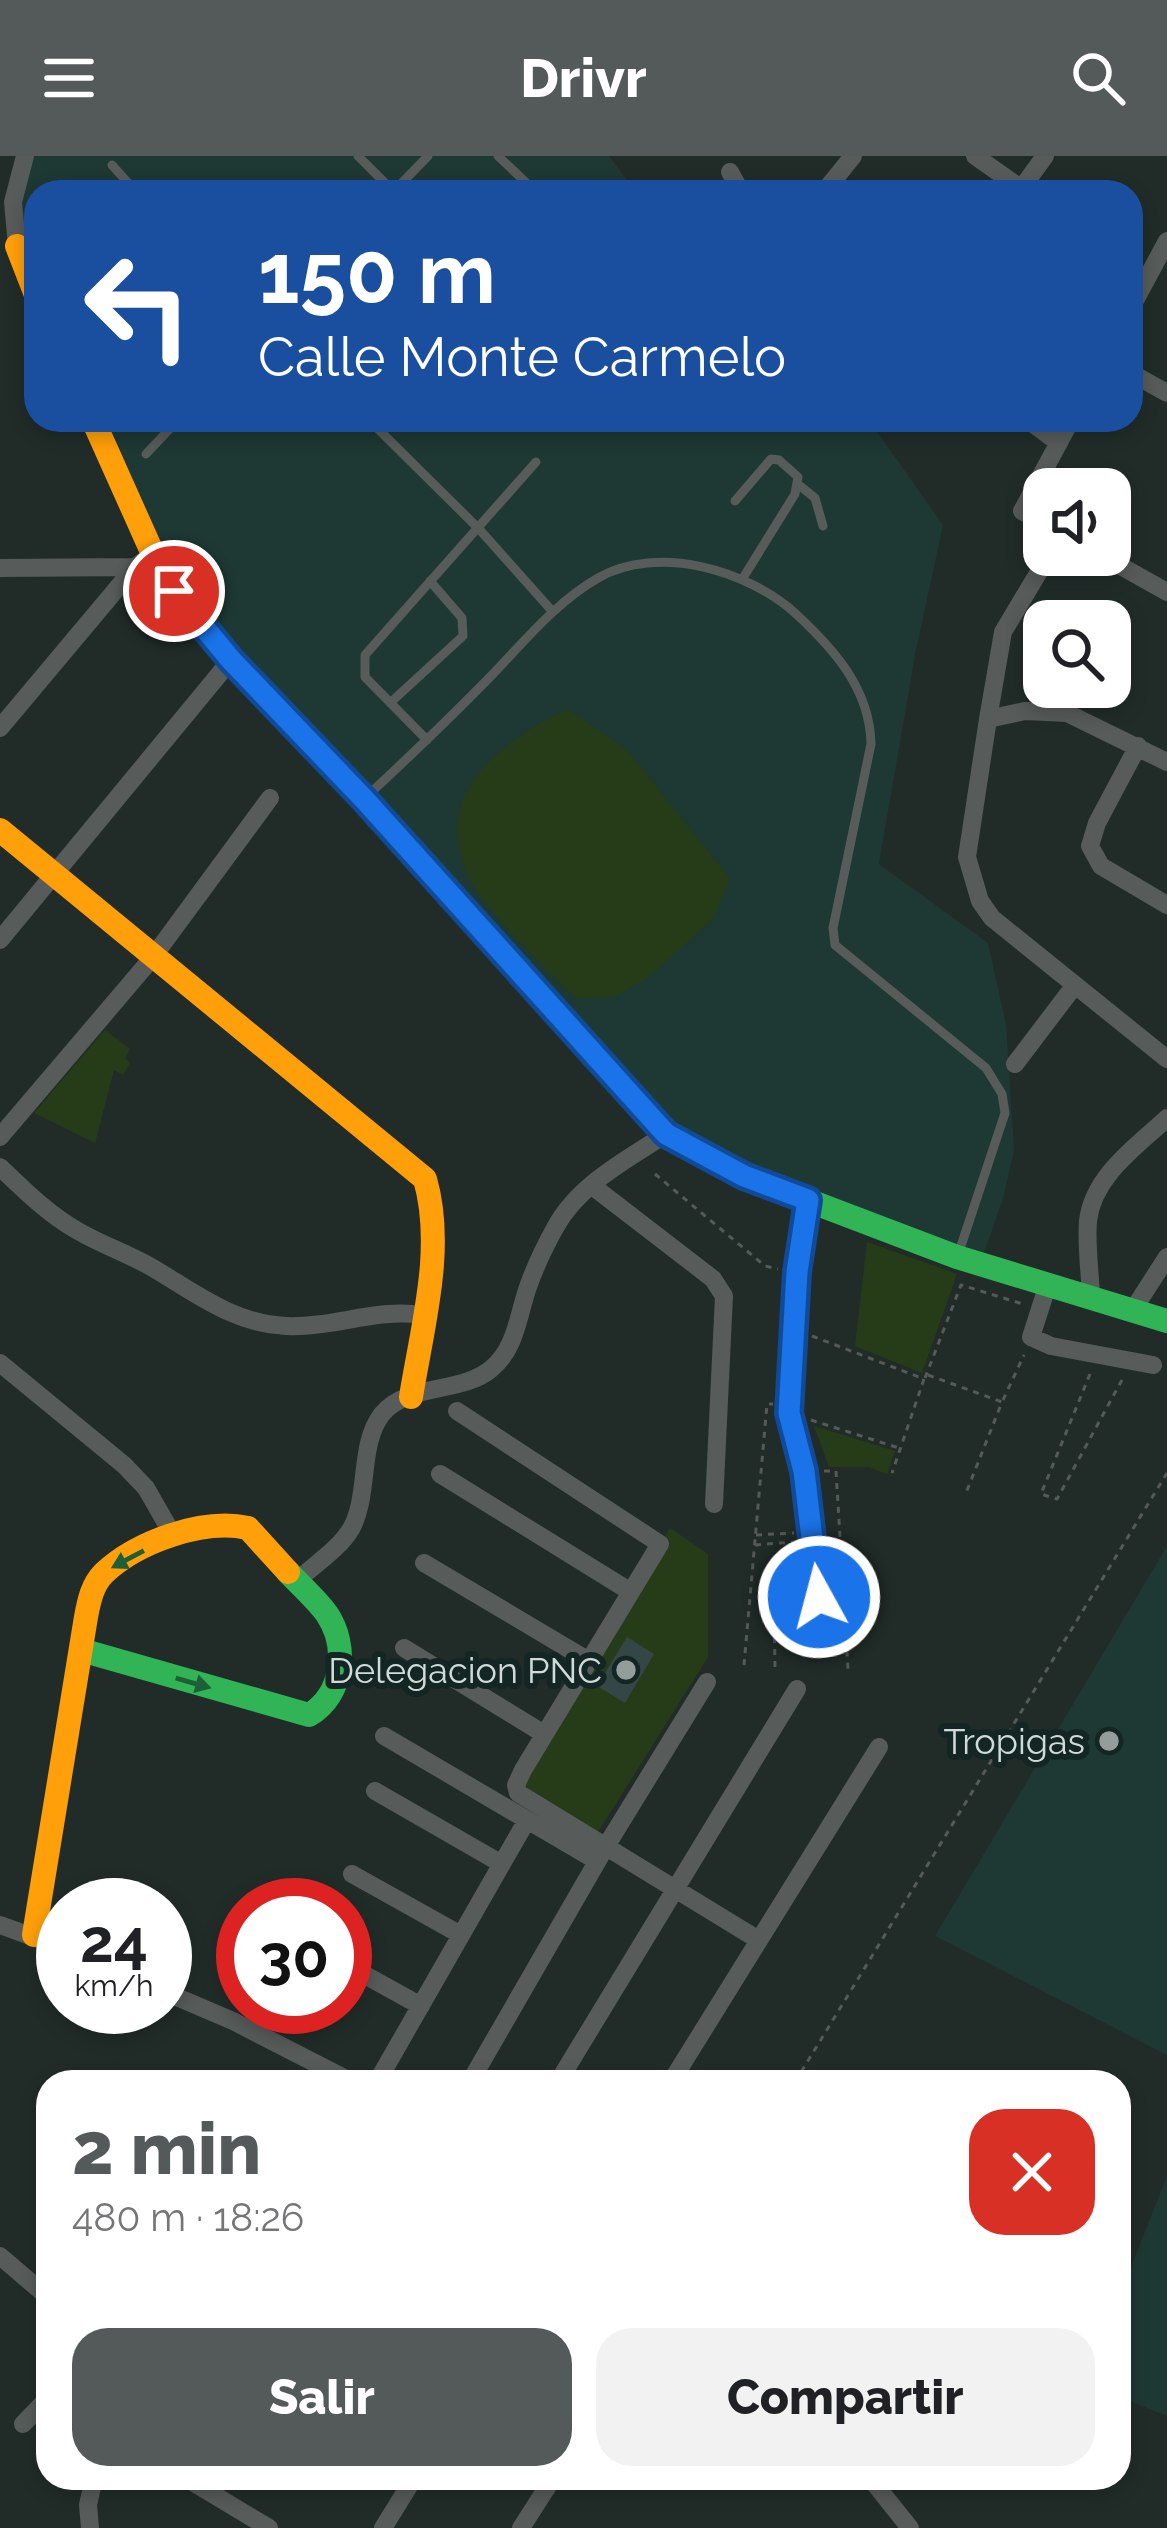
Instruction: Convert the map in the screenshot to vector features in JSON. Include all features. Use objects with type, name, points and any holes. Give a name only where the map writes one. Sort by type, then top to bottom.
[{"type":"street","points":[[17,246],[14,202],[25,156]]},
{"type":"street","points":[[834,180],[853,156]]},
{"type":"street","points":[[975,156],[1009,180]]},
{"type":"street","points":[[730,172],[734,180]]},
{"type":"street","points":[[0,224],[24,264]]},
{"type":"street","points":[[1143,270],[1167,241]]},
{"type":"street","points":[[97,432],[144,561],[666,1134],[744,1176],[1046,1291],[1091,1296],[1167,1321]]},
{"type":"street","points":[[1044,432],[1059,443]]},
{"type":"street","points":[[1045,468],[1065,432]]},
{"type":"street","points":[[0,568],[144,561]]},
{"type":"street","points":[[0,728],[144,561]]},
{"type":"street","points":[[1131,572],[1167,592]]},
{"type":"street","points":[[1036,576],[1003,632],[968,833],[972,881],[992,919],[1167,1059]]},
{"type":"street","points":[[0,940],[231,660]]},
{"type":"street","points":[[988,719],[1025,711],[1067,713],[1167,762]]},
{"type":"street","points":[[1138,746],[1090,845],[1101,866],[1167,905]]},
{"type":"street","points":[[0,1137],[153,957],[270,798]]},
{"type":"street","points":[[0,830],[425,1179],[435,1210],[411,1396]]},
{"type":"street","points":[[1015,1064],[1075,985]]},
{"type":"street","points":[[1091,1296],[1088,1218],[1097,1193],[1111,1169],[1167,1118]]},
{"type":"street","points":[[298,1580],[351,1529],[377,1423],[385,1411],[411,1396],[491,1370],[506,1353],[556,1224],[591,1185],[666,1134]]},
{"type":"street","points":[[0,1167],[77,1231],[149,1265],[233,1316],[286,1326],[393,1311],[423,1316]]},
{"type":"street","points":[[591,1185],[712,1279],[724,1296],[714,1504]]},
{"type":"street","points":[[808,1200],[797,1272],[789,1413],[804,1471],[819,1597]]},
{"type":"street","points":[[1133,1310],[1167,1257]]},
{"type":"street","points":[[1046,1291],[1031,1337],[1051,1346],[1153,1365]]},
{"type":"street","points":[[0,1363],[124,1465],[146,1488],[174,1537]]},
{"type":"street","points":[[457,1411],[660,1544],[519,1778],[518,1792],[601,1854]]},
{"type":"street","points":[[440,1474],[631,1592]]},
{"type":"street","points":[[0,1924],[34,1935],[88,1606],[101,1576],[128,1557],[174,1537],[215,1523],[240,1523],[298,1580],[336,1628],[340,1642],[333,1691],[326,1704],[309,1714],[81,1650]]},
{"type":"street","points":[[424,1563],[589,1661]]},
{"type":"street","points":[[404,1648],[544,1734]]},
{"type":"street","points":[[477,2070],[707,1682]]},
{"type":"street","points":[[565,2070],[797,1689]]},
{"type":"street","points":[[384,1736],[527,1820],[673,1890],[757,1940]]},
{"type":"street","points":[[677,2070],[879,1747]]},
{"type":"street","points":[[375,1791],[502,1864]]},
{"type":"street","points":[[384,2070],[527,1820]]},
{"type":"street","points":[[352,1874],[461,1936]]},
{"type":"street","points":[[372,1979],[421,2006]]},
{"type":"street","points":[[192,2004],[329,2070]]},
{"type":"street","points":[[0,2256],[36,2287]]},
{"type":"street","points":[[23,2424],[36,2410]]},
{"type":"street","points":[[90,2528],[91,2490]]},
{"type":"street","points":[[206,2490],[269,2528]]},
{"type":"street","points":[[383,2528],[407,2490]]},
{"type":"street","points":[[521,2528],[545,2490]]},
{"type":"street","points":[[880,2490],[910,2528]]},
{"type":"lane","points":[[358,156],[381,180]]},
{"type":"lane","points":[[405,180],[428,156]]},
{"type":"lane","points":[[499,156],[524,180]]},
{"type":"lane","points":[[112,165],[125,180]]},
{"type":"lane","points":[[146,454],[167,432]]},
{"type":"lane","points":[[381,432],[553,612]]},
{"type":"lane","points":[[735,501],[764,463],[779,460],[815,498],[823,526]]},
{"type":"lane","points":[[427,740],[365,677],[365,655],[536,462]]},
{"type":"lane","points":[[742,578],[800,485]]},
{"type":"lane","points":[[364,799],[553,612],[600,576],[623,568],[681,566],[742,578],[782,602],[828,647],[864,698],[870,718],[871,743],[832,928],[835,945],[986,1068],[1002,1094],[1003,1125],[958,1257]]},
{"type":"lane","points":[[390,704],[463,636],[462,618],[430,581]]},
{"type":"path","points":[[655,1174],[765,1266],[797,1272]]},
{"type":"path","points":[[892,1473],[961,1285],[1023,1304],[1046,1291]]},
{"type":"path","points":[[794,1328],[1002,1402]]},
{"type":"path","points":[[966,1493],[1031,1337]]},
{"type":"path","points":[[1091,1372],[1041,1494],[1057,1499],[1132,1361]]},
{"type":"path","points":[[789,1413],[901,1448]]},
{"type":"path","points":[[744,1666],[766,1414]]},
{"type":"path","points":[[804,1471],[836,1471],[848,1669]]},
{"type":"path","points":[[802,2070],[1167,1474]]},
{"type":"path","points":[[755,1545],[795,1541],[797,1536],[756,1535]]},
{"type":"path","points":[[775,1667],[774,1600],[844,1596]]},
{"type":"shaded area","points":[[25,156],[609,156],[627,180],[24,180],[24,264],[17,246]]},
{"type":"shaded area","points":[[99,432],[877,432],[943,525],[879,864],[988,943],[1006,1024],[1014,1150],[980,1264],[666,1134],[174,591]]},
{"type":"shaded area","name":"Tropigas","points":[[1167,1546],[1167,2055],[935,1936]]},
{"type":"shaded area","points":[[1167,2176],[1167,2416],[1131,2402],[1131,2267]]},
{"type":"green space","points":[[567,709],[627,750],[730,879],[714,918],[649,977],[615,997],[575,998],[489,907],[470,879],[459,849],[464,797],[477,775],[517,738]]},
{"type":"green space","points":[[105,1030],[130,1049],[125,1058],[130,1063],[123,1075],[114,1070],[95,1143],[34,1113]]},
{"type":"green space","points":[[867,1242],[957,1274],[922,1373],[855,1346]]},
{"type":"green space","points":[[814,1426],[895,1451],[887,1474],[869,1467],[829,1467]]},
{"type":"green space","points":[[670,1528],[708,1554],[708,1657],[593,1840],[525,1798],[525,1766]]},
{"type":"building","name":"Delegacion PNC","points":[[627,1637],[654,1654],[625,1703],[597,1686]]},
{"type":"traffic: fast","points":[[757,1181],[957,1257],[1167,1321]]},
{"type":"traffic: fast","points":[[81,1650],[309,1715],[335,1683],[338,1641],[327,1614],[288,1572]]},
{"type":"traffic: slow","points":[[17,246],[24,264]]},
{"type":"traffic: slow","points":[[98,432],[174,591],[231,660],[364,799],[666,1134],[757,1181]]},
{"type":"traffic: slow","points":[[0,830],[425,1179],[431,1206],[432,1260],[411,1397]]},
{"type":"traffic: slow","points":[[34,1935],[86,1617],[100,1578],[134,1551],[211,1526],[248,1528],[288,1572]]},
{"type":"place","name":"Delegacion PNC","points":[[626,1670]]},
{"type":"place","name":"Tropigas","points":[[1109,1741]]},
{"type":"route","points":[[174,591],[231,660],[364,799],[666,1134],[744,1176],[808,1200],[797,1272],[789,1413],[804,1471],[819,1597]]}]
